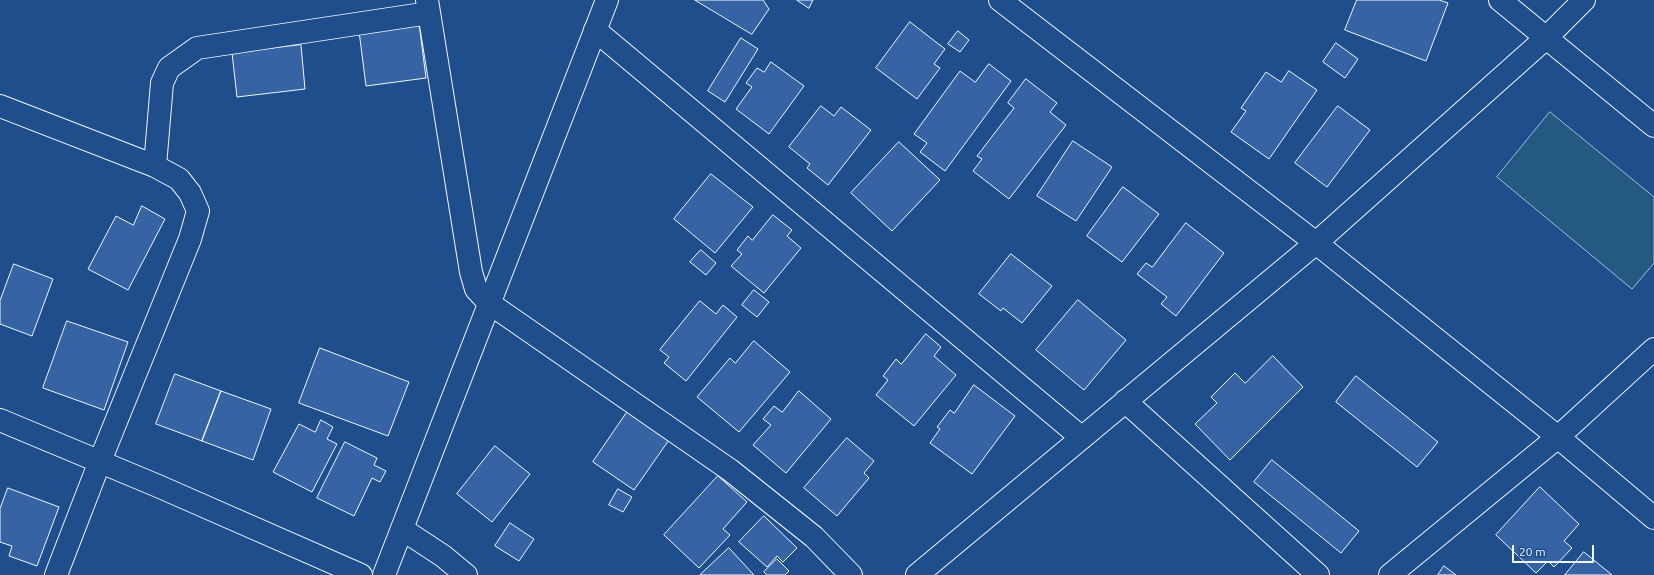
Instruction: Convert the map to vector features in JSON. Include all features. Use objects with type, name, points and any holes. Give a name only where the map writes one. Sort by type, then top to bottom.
[{"type":"street","points":[[384,575],[607,0]]},
{"type":"street","points":[[1000,0],[1316,243],[1558,437],[1654,518]]},
{"type":"street","points":[[1500,0],[1654,126]]},
{"type":"street","points":[[917,575],[1316,243],[1546,38],[1584,0]]},
{"type":"street","points":[[155,166],[162,83],[169,68],[197,48],[428,6],[471,272],[476,289],[489,303],[730,470],[814,537],[851,575]]},
{"type":"street","points":[[595,30],[1082,438]]},
{"type":"street","points":[[0,106],[155,166],[179,179],[190,192],[198,211],[190,239],[100,461],[56,575]]},
{"type":"street","points":[[1390,575],[1558,437],[1654,350]]},
{"type":"street","points":[[1125,402],[1318,575]]},
{"type":"street","points":[[0,420],[100,461],[361,575]]},
{"type":"street","points":[[402,529],[443,556],[466,575]]},
{"type":"shaded area","points":[[1550,112],[1654,197],[1654,263],[1632,289],[1497,177]]},
{"type":"building","points":[[695,0],[763,0],[769,9],[752,34]]},
{"type":"building","points":[[797,0],[813,0],[809,8]]},
{"type":"building","points":[[1357,0],[1439,0],[1448,3],[1426,61],[1345,30]]},
{"type":"building","points":[[910,22],[945,49],[934,64],[940,68],[917,99],[876,68]]},
{"type":"building","points":[[419,23],[426,78],[366,86],[359,31]]},
{"type":"building","points":[[958,31],[969,40],[960,52],[948,44]]},
{"type":"building","points":[[741,38],[758,49],[725,102],[708,91]]},
{"type":"building","points":[[1336,43],[1358,59],[1345,78],[1323,62]]},
{"type":"building","points":[[301,45],[305,89],[237,97],[232,53]]},
{"type":"building","points":[[771,62],[804,86],[769,134],[736,109],[752,87],[746,83],[757,68],[764,72]]},
{"type":"building","points":[[989,64],[1011,81],[945,171],[920,152],[927,143],[914,134],[960,71],[975,82]]},
{"type":"building","points":[[1289,71],[1317,90],[1269,159],[1231,132],[1246,111],[1241,108],[1266,72],[1281,82]]},
{"type":"building","points":[[1026,79],[1057,103],[1050,112],[1066,125],[1009,199],[973,171],[982,159],[977,156],[1014,108],[1008,103]]},
{"type":"building","points":[[821,106],[834,116],[841,107],[871,130],[828,185],[807,168],[810,164],[789,147]]},
{"type":"building","points":[[1338,106],[1370,130],[1327,187],[1295,163]]},
{"type":"building","points":[[1073,141],[1112,167],[1076,221],[1037,196]]},
{"type":"building","points":[[899,142],[940,180],[892,231],[851,193]]},
{"type":"building","points":[[711,174],[753,207],[715,253],[674,219]]},
{"type":"building","points":[[1123,187],[1159,214],[1122,262],[1087,236]]},
{"type":"building","points":[[142,206],[165,219],[128,290],[88,269],[116,216],[133,225]]},
{"type":"building","points":[[773,215],[792,230],[787,236],[801,248],[764,293],[731,266],[742,254],[737,250],[748,236],[752,240]]},
{"type":"building","points":[[1186,223],[1224,253],[1176,316],[1161,304],[1167,297],[1137,274],[1146,263],[1152,267]]},
{"type":"building","points":[[701,250],[716,263],[706,275],[690,262]]},
{"type":"building","points":[[1011,254],[1052,286],[1022,323],[1003,308],[1001,311],[979,294]]},
{"type":"building","points":[[14,264],[53,279],[32,336],[0,324],[0,301]]},
{"type":"building","points":[[754,290],[769,302],[757,317],[742,305]]},
{"type":"building","points":[[1078,300],[1126,340],[1084,390],[1036,350]]},
{"type":"building","points":[[700,301],[716,314],[723,305],[737,317],[686,381],[664,363],[669,357],[660,350]]},
{"type":"building","points":[[67,321],[128,342],[104,410],[43,388]]},
{"type":"building","points":[[926,334],[941,347],[934,356],[956,375],[914,426],[876,395],[888,380],[883,376],[896,359],[901,364]]},
{"type":"building","points":[[754,341],[790,372],[739,432],[697,397],[730,358],[735,363]]},
{"type":"building","points":[[320,348],[409,382],[388,436],[299,403]]},
{"type":"building","points":[[1273,356],[1303,387],[1230,460],[1195,424],[1217,403],[1211,397],[1235,373],[1245,383]]},
{"type":"building","points":[[175,374],[221,391],[202,441],[156,424]]},
{"type":"building","points":[[1356,376],[1438,442],[1417,467],[1336,402]]},
{"type":"building","points":[[974,385],[1015,416],[972,474],[930,443],[940,429],[937,427],[950,410],[954,413]]},
{"type":"building","points":[[221,391],[271,409],[253,460],[202,441]]},
{"type":"building","points":[[799,391],[831,419],[786,473],[753,445],[771,425],[763,419],[774,406],[782,412]]},
{"type":"building","points":[[630,408],[671,437],[634,490],[593,462]]},
{"type":"building","points":[[321,420],[333,427],[327,439],[337,444],[312,492],[273,472],[299,424],[315,432]]},
{"type":"building","points":[[847,438],[874,461],[864,473],[869,478],[837,516],[804,488]]},
{"type":"building","points":[[345,442],[377,458],[374,465],[386,471],[380,482],[372,478],[354,516],[317,498]]},
{"type":"building","points":[[495,446],[530,474],[492,522],[457,494]]},
{"type":"building","points":[[1272,460],[1359,531],[1341,553],[1254,482]]},
{"type":"building","points":[[718,476],[747,502],[723,529],[730,535],[699,568],[664,535]]},
{"type":"building","points":[[1540,487],[1579,524],[1564,541],[1572,548],[1554,567],[1548,561],[1536,573],[1496,535]]},
{"type":"building","points":[[8,488],[59,507],[37,566],[9,556],[12,546],[0,542],[0,509]]},
{"type":"building","points":[[618,489],[632,497],[623,512],[609,505]]},
{"type":"building","points":[[764,516],[797,548],[783,562],[777,556],[767,567],[739,542]]},
{"type":"building","points":[[510,523],[534,539],[519,561],[495,546]]},
{"type":"building","points":[[729,548],[754,575],[700,575]]},
{"type":"building","points":[[1584,552],[1612,575],[1565,575]]},
{"type":"building","points":[[777,559],[789,571],[785,575],[767,575],[764,572]]},
{"type":"building","points":[[1444,566],[1456,575],[1438,575]]}]
